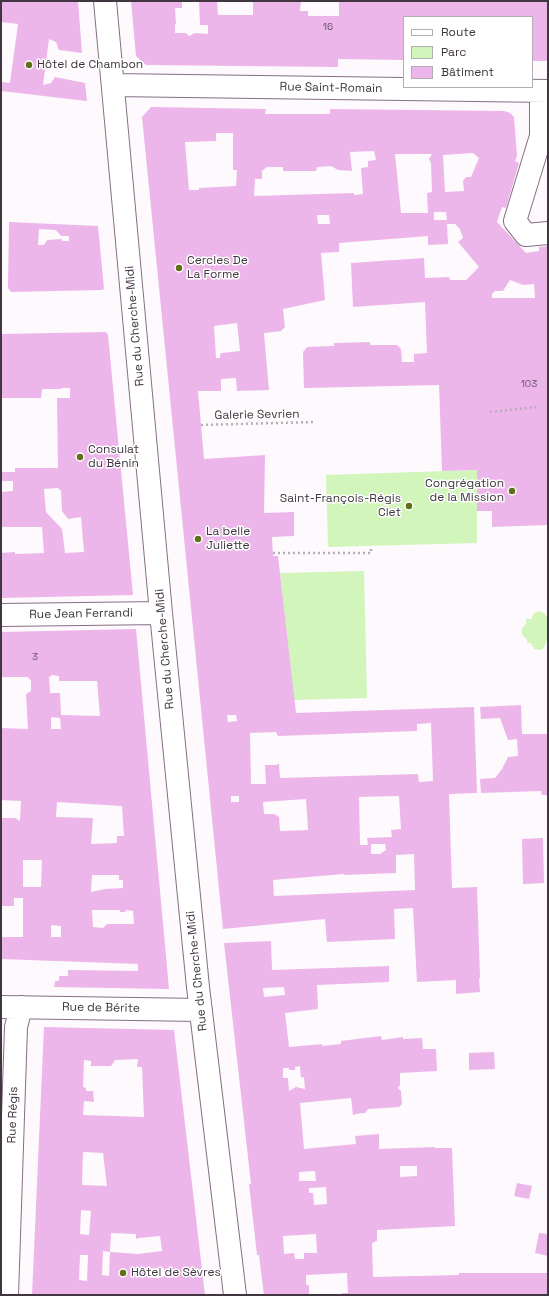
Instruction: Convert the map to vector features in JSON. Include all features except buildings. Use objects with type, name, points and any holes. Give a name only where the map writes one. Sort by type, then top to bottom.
[{"type":"street","name":"Rue du Cherche-Midi","points":[[105,1],[161,613],[201,1010],[234,1295]]},
{"type":"street","name":"Rue Saint-Romain","points":[[113,85],[544,91]]},
{"type":"street","points":[[544,91],[544,144],[516,221],[526,235],[548,233]]},
{"type":"street","name":"Rue Jean Ferrandi","points":[[1,615],[161,613]]},
{"type":"street","name":"Rue de Bérite","points":[[11,1007],[201,1010]]},
{"type":"street","name":"Rue Régis","points":[[7,1295],[16,1027],[11,1007]]},
{"type":"path","points":[[490,412],[536,407]]},
{"type":"path","name":"Galerie Sevrien","points":[[202,425],[313,422]]},
{"type":"path","points":[[272,553],[371,553],[371,546]]},
{"type":"green space","points":[[477,470],[477,543],[328,547],[326,475]]},
{"type":"green space","points":[[364,571],[367,698],[294,700],[280,573]]},
{"type":"green space","points":[[539,611],[544,613],[548,618],[548,632],[545,645],[540,650],[534,649],[531,643],[527,643],[527,639],[522,634],[523,628],[526,624],[526,619],[531,619],[534,613]]},
{"type":"place","name":"Hôtel de Chambon","points":[[29,65]]},
{"type":"place","name":"Cercles De La Forme","points":[[179,268]]},
{"type":"place","name":"Consulat du Bénin","points":[[80,457]]},
{"type":"place","name":"Congrégation de la Mission","points":[[512,491]]},
{"type":"place","name":"Saint-François-Régis Clet","points":[[409,506]]},
{"type":"place","name":"La belle Juliette","points":[[198,539]]},
{"type":"place","name":"Hôtel de Sèvres","points":[[123,1273]]}]
